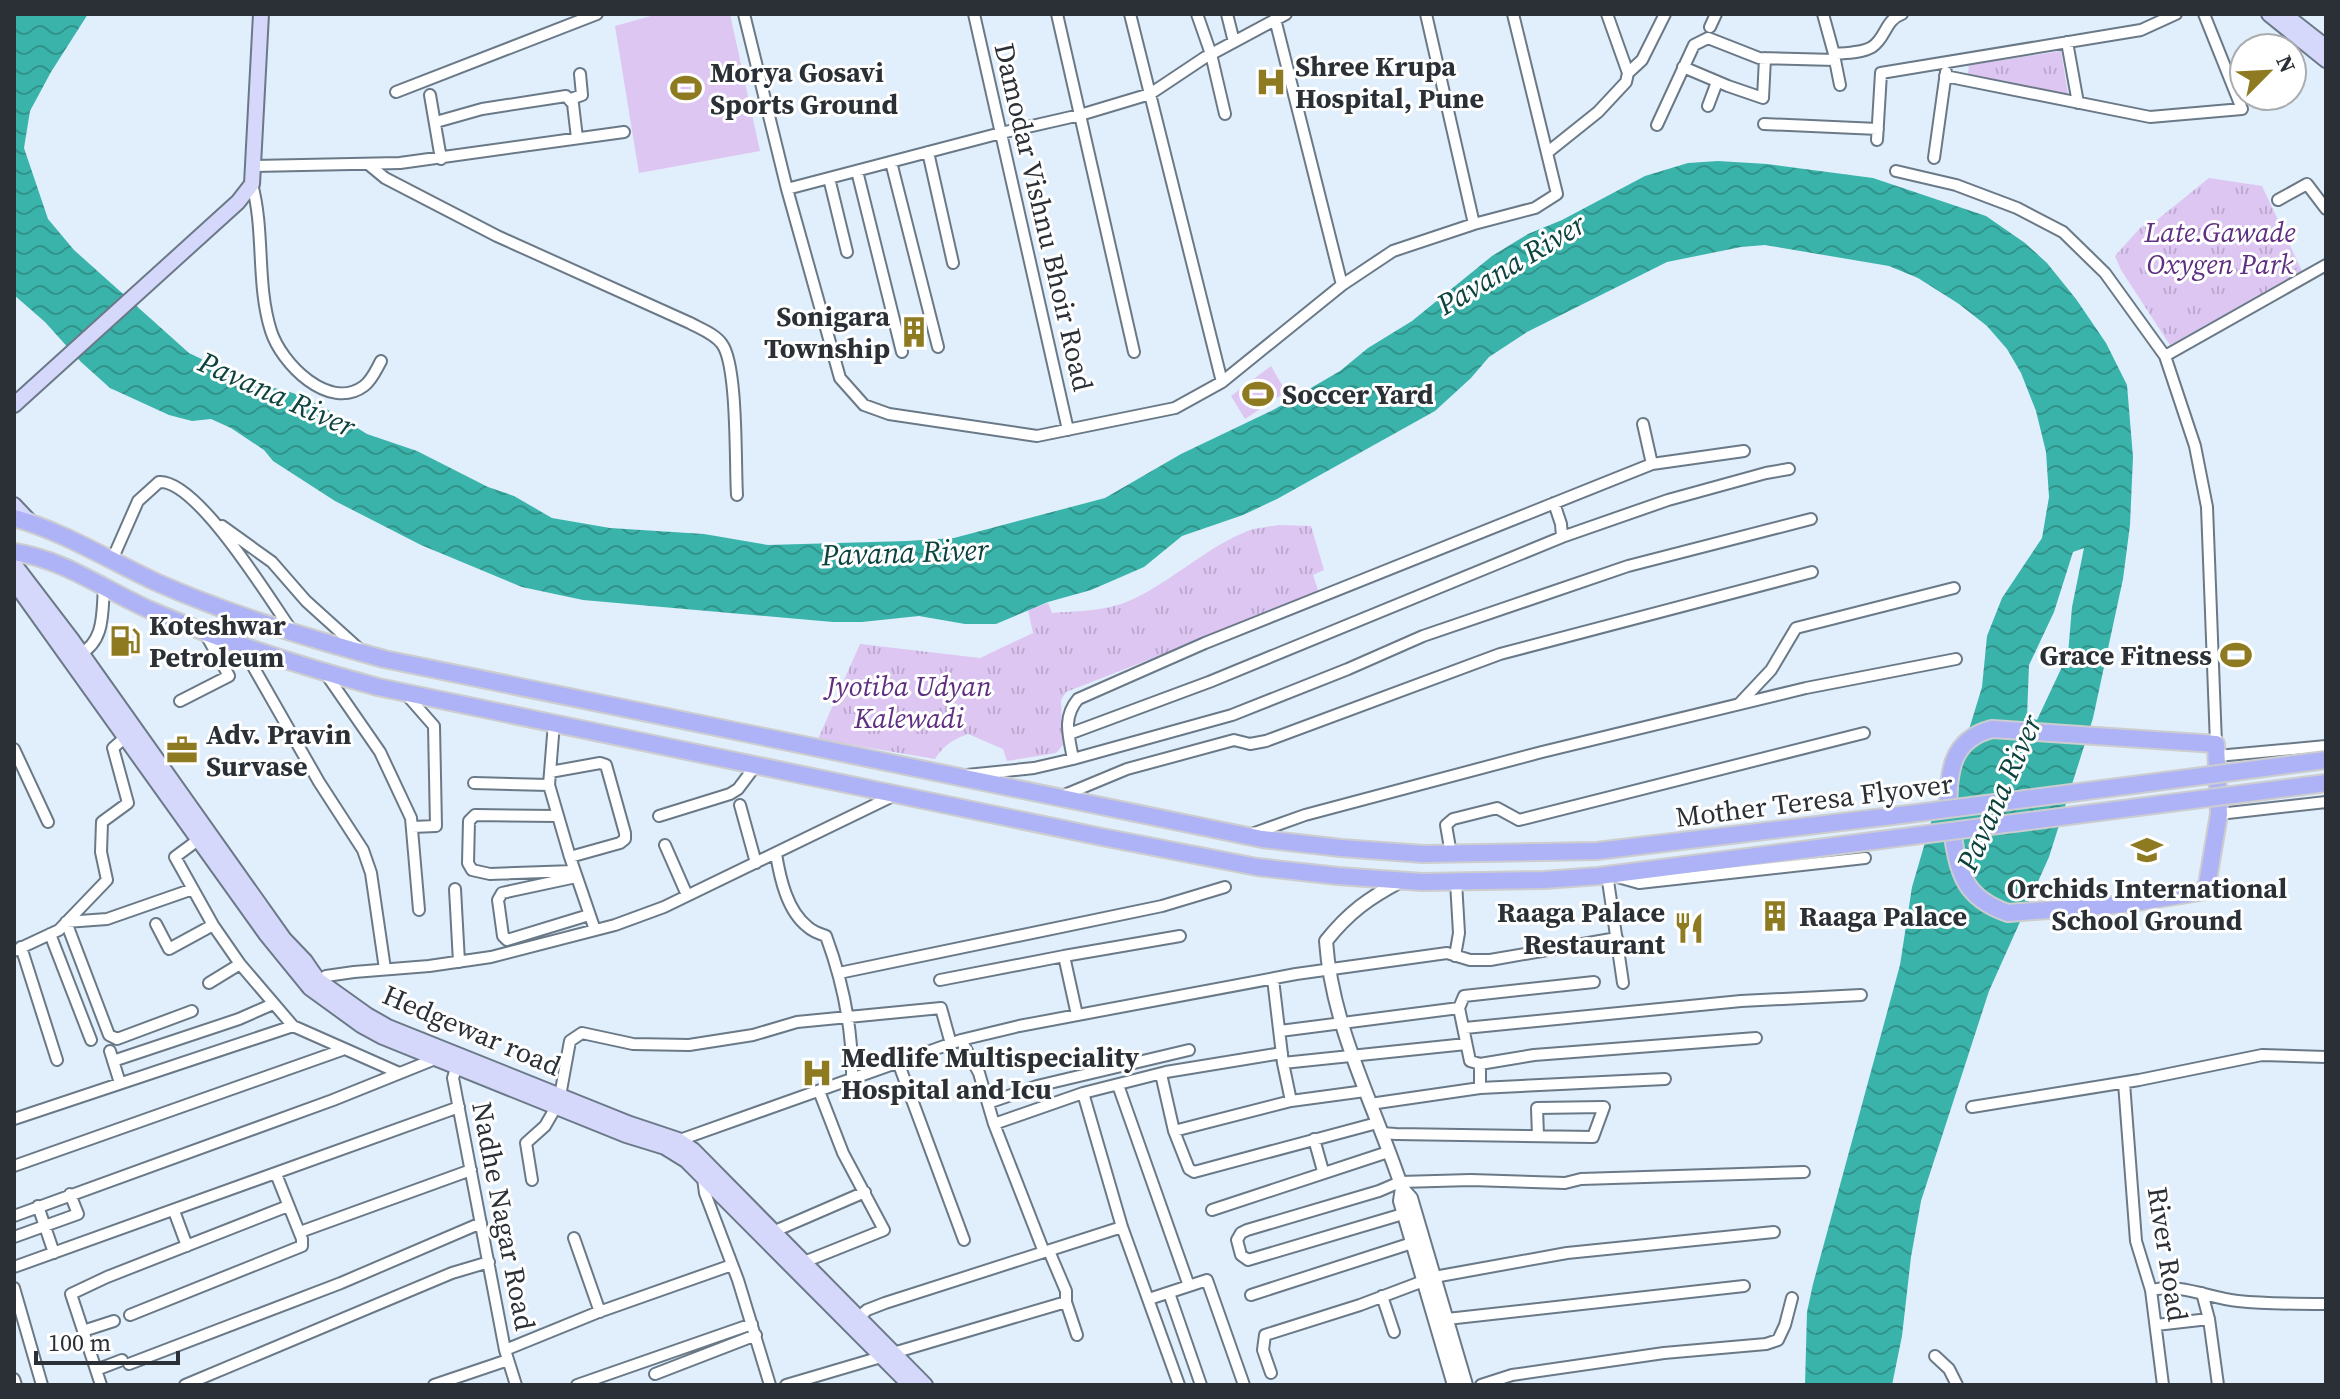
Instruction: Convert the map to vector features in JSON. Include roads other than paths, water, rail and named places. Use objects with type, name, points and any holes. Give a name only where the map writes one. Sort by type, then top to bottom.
[{"type":"main road","points":[[14,405],[238,202],[252,184],[261,14]]},
{"type":"main road","points":[[2269,14],[2326,60]]},
{"type":"main road","points":[[2284,14],[2326,47]]},
{"type":"main road","points":[[14,505],[31,523]]},
{"type":"main road","name":"Mother Teresa Flyover","points":[[14,518],[45,526],[160,583],[294,633],[363,653],[1247,836],[1320,845],[1451,854],[1633,849],[2326,760]]},
{"type":"main road","name":"Mother Teresa Flyover","points":[[14,552],[43,558],[149,609],[242,647],[404,692],[1257,867],[1317,874],[1401,881],[1544,880],[2326,783]]},
{"type":"main road","name":"Hedgewar road","points":[[14,564],[130,734],[276,928],[314,984],[388,1027],[459,1062],[558,1101],[626,1135],[671,1144],[686,1160],[707,1172],[887,1355],[925,1385]]},
{"type":"main road","name":"Hedgewar road","points":[[14,582],[76,657]]},
{"type":"main road","points":[[1948,809],[1949,783],[1956,754],[1977,733],[1992,729],[2156,739],[2217,750],[2219,814],[2206,891],[2126,904],[2008,913],[1976,898],[1964,883],[1952,831]]},
{"type":"main road","name":"Hedgewar road","points":[[130,734],[198,840],[276,947],[297,970],[361,1025],[435,1059],[459,1062]]},
{"type":"main road","points":[[921,799],[929,770]]},
{"type":"main road","points":[[1317,874],[1320,845]]},
{"type":"main road","name":"Hedgewar road","points":[[768,1233],[804,1262],[854,1322]]},
{"type":"main road","name":"Hedgewar road","points":[[887,1355],[910,1385]]},
{"type":"street","points":[[396,92],[597,14]]},
{"type":"street","points":[[744,14],[787,189],[840,378],[864,405],[889,414],[1037,436],[1175,408],[1222,382],[1342,285],[1393,251],[1535,208],[1557,194],[1513,14]]},
{"type":"street","name":"Damodar Vishnu Bhoir Road","points":[[974,14],[1068,430]]},
{"type":"street","points":[[1057,14],[1134,352]]},
{"type":"street","points":[[1130,14],[1222,382]]},
{"type":"street","points":[[1197,14],[1211,54],[1225,114]]},
{"type":"street","points":[[1227,14],[1234,42]]},
{"type":"street","points":[[1256,14],[1260,28]]},
{"type":"street","points":[[787,189],[1080,115],[1150,94],[1211,54],[1286,14]]},
{"type":"street","points":[[1426,14],[1474,224]]},
{"type":"street","points":[[1548,152],[1598,112],[1626,82],[1628,73],[1607,14]]},
{"type":"street","points":[[1628,73],[1642,60],[1665,14]]},
{"type":"street","points":[[1710,27],[1716,14]]},
{"type":"street","points":[[1823,14],[1840,85]]},
{"type":"street","points":[[1657,125],[1694,45],[1708,38],[1759,58],[1834,57],[1872,47],[1879,42],[1891,20],[1902,14]]},
{"type":"street","points":[[1764,124],[1877,135],[1881,73],[2141,30],[2176,14]]},
{"type":"street","points":[[1945,76],[2150,117],[2242,109],[2204,14]]},
{"type":"street","points":[[1275,19],[1342,285]]},
{"type":"street","points":[[2067,42],[2078,103]]},
{"type":"street","points":[[1683,67],[1763,98],[1765,58]]},
{"type":"street","points":[[1934,158],[1947,62]]},
{"type":"street","points":[[436,122],[482,109],[566,96],[571,99],[582,95],[580,74]]},
{"type":"street","points":[[1708,106],[1717,82]]},
{"type":"street","points":[[430,95],[441,159]]},
{"type":"street","points":[[571,99],[577,138]]},
{"type":"street","points":[[254,166],[441,159],[624,132]]},
{"type":"street","points":[[928,152],[953,263]]},
{"type":"street","points":[[891,162],[938,347]]},
{"type":"street","points":[[368,164],[385,178],[497,236],[715,337],[723,345],[731,367],[737,495]]},
{"type":"street","points":[[857,171],[902,352]]},
{"type":"street","points":[[1896,171],[1956,185],[2005,203],[2063,232],[2105,273],[2165,356],[2195,446],[2207,507],[2217,750],[2326,746]]},
{"type":"street","points":[[829,178],[847,252]]},
{"type":"street","points":[[252,184],[259,216],[268,319],[274,340],[286,361],[312,384],[350,393],[369,381],[381,361]]},
{"type":"street","points":[[2278,200],[2307,184],[2326,209]]},
{"type":"street","points":[[2165,356],[2326,265]]},
{"type":"street","points":[[1643,424],[1652,464]]},
{"type":"street","points":[[1073,759],[1068,712],[1078,699],[1088,693],[1652,464],[1744,451]]},
{"type":"street","points":[[1069,734],[1209,682],[1562,537],[1668,500],[1789,469]]},
{"type":"street","points":[[112,560],[138,501],[159,482],[171,484],[191,495],[211,518],[294,633]]},
{"type":"street","points":[[1554,503],[1562,537]]},
{"type":"street","points":[[211,518],[272,562],[306,601],[363,653]]},
{"type":"street","points":[[957,776],[1034,768],[1232,715],[1423,636],[1628,566],[1811,519]]},
{"type":"street","points":[[1060,797],[1127,769],[1234,740],[1250,744],[1266,741],[1500,654],[1812,572]]},
{"type":"street","points":[[76,657],[90,649],[100,633],[104,587]]},
{"type":"street","points":[[1738,705],[1771,670],[1796,628],[1954,588]]},
{"type":"street","points":[[180,701],[229,676],[204,631]]},
{"type":"street","points":[[242,647],[299,749],[363,850],[371,873],[385,969]]},
{"type":"street","points":[[1247,836],[1353,801],[1806,688],[1956,659]]},
{"type":"street","points":[[325,672],[380,752],[400,789],[411,818],[419,910]]},
{"type":"street","points":[[404,692],[434,726],[436,826],[412,827]]},
{"type":"street","points":[[554,723],[549,785],[595,930]]},
{"type":"street","points":[[1451,854],[1446,825],[1453,819],[1497,808],[1519,820],[1864,733]]},
{"type":"street","points":[[57,1060],[18,949],[50,934],[66,922],[107,880],[101,852],[102,822],[128,803],[113,748],[130,734]]},
{"type":"street","points":[[14,749],[48,822]]},
{"type":"street","points":[[550,772],[600,763],[606,765],[625,833],[625,839],[620,843],[570,857]]},
{"type":"street","points":[[659,816],[730,794],[738,789],[756,765]]},
{"type":"street","points":[[474,783],[549,785]]},
{"type":"street","points":[[314,984],[326,976],[491,957],[628,921],[898,794]]},
{"type":"street","points":[[2219,814],[2326,802]]},
{"type":"street","points":[[740,805],[756,863]]},
{"type":"street","points":[[557,816],[475,815],[469,821],[468,863],[472,870],[490,874],[575,874]]},
{"type":"street","points":[[198,840],[175,857],[213,925],[273,1004],[293,1026],[397,1072]]},
{"type":"street","points":[[665,845],[687,895]]},
{"type":"street","points":[[776,854],[781,883],[791,904],[808,928],[826,936],[839,973],[853,1051],[852,1080]]},
{"type":"street","points":[[1623,983],[1607,874],[1639,883],[1865,858]]},
{"type":"street","points":[[575,874],[502,893],[498,900],[503,936],[507,940],[520,937],[589,915]]},
{"type":"street","points":[[1401,881],[1363,902],[1340,922],[1326,941],[1328,970],[1339,1022],[1401,1185],[1411,1198],[1454,1385]]},
{"type":"street","points":[[1455,956],[1459,933],[1456,882]]},
{"type":"street","points":[[839,973],[1162,906],[1225,887]]},
{"type":"street","points":[[66,922],[107,919],[193,889]]},
{"type":"street","points":[[455,889],[459,962]]},
{"type":"street","points":[[66,922],[109,1035],[117,1039],[192,1011]]},
{"type":"street","points":[[156,924],[169,949],[213,925]]},
{"type":"street","points":[[50,934],[91,1040]]},
{"type":"street","points":[[940,980],[1180,936]]},
{"type":"street","points":[[671,1144],[956,1042],[1077,1015],[1273,979],[1447,953],[1470,960],[1490,960],[1617,938]]},
{"type":"street","points":[[1064,956],[1077,1015]]},
{"type":"street","points":[[209,983],[240,964]]},
{"type":"street","points":[[1273,979],[1291,1101]]},
{"type":"street","points":[[1594,982],[1464,996],[1459,1008],[1470,1061],[1480,1064],[1534,1055],[1756,1038]]},
{"type":"street","points":[[1465,1028],[1741,1001],[1861,995]]},
{"type":"street","points":[[120,1083],[112,1056],[239,1019],[273,1004]]},
{"type":"street","points":[[532,1180],[526,1143],[545,1126],[558,1101],[570,1041],[582,1033],[633,1044],[689,1045],[753,1035],[797,1022],[941,1008],[956,1042],[979,1073],[994,1124],[1046,1251],[1066,1291],[1066,1302],[1077,1335]]},
{"type":"street","points":[[1280,1031],[1459,1008]]},
{"type":"street","points":[[14,1119],[293,1026]]},
{"type":"street","points":[[994,1124],[1083,1093],[1161,1074],[1283,1058],[1466,1044]]},
{"type":"street","points":[[14,1166],[342,1050]]},
{"type":"street","points":[[988,1103],[1037,1086],[1189,1050]]},
{"type":"street","points":[[1972,1107],[2124,1083],[2262,1055],[2326,1057]]},
{"type":"street","points":[[14,1216],[333,1100],[435,1059]]},
{"type":"street","name":"Nadhe Nagar Road","points":[[459,1062],[453,1078],[506,1355],[516,1385]]},
{"type":"street","points":[[898,1062],[964,1240]]},
{"type":"street","points":[[1480,1064],[1480,1088]]},
{"type":"street","points":[[1161,1074],[1174,1131],[1189,1169],[1198,1173],[1232,1160],[1314,1139],[1379,1128],[1538,1136],[1593,1137],[1604,1107],[1537,1108],[1538,1136]]},
{"type":"street","points":[[1370,1104],[1480,1088],[1665,1079]]},
{"type":"street","name":"River Road","points":[[2124,1083],[2136,1241],[2151,1290],[2163,1385]]},
{"type":"street","points":[[1118,1085],[1189,1286]]},
{"type":"street","points":[[804,1262],[884,1230],[843,1153],[819,1091]]},
{"type":"street","points":[[1174,1131],[1291,1101],[1365,1091]]},
{"type":"street","points":[[1083,1093],[1122,1227],[1179,1385]]},
{"type":"street","points":[[14,1267],[459,1107]]},
{"type":"street","points":[[1314,1139],[1323,1171]]},
{"type":"street","points":[[1212,1210],[1388,1152]]},
{"type":"street","points":[[300,1232],[471,1170]]},
{"type":"street","points":[[707,1172],[705,1193],[754,1329],[770,1385]]},
{"type":"street","points":[[1403,1214],[1248,1260],[1241,1255],[1237,1240],[1247,1230],[1401,1185],[1471,1180],[1565,1183],[1581,1179],[1804,1172]]},
{"type":"street","points":[[130,1315],[299,1248],[303,1244],[300,1232],[276,1174]]},
{"type":"street","points":[[1401,1185],[1400,1201],[1412,1243],[1447,1319],[1466,1385]]},
{"type":"street","points":[[768,1233],[865,1192]]},
{"type":"street","points":[[14,1237],[78,1214],[70,1194]]},
{"type":"street","points":[[38,1206],[54,1253]]},
{"type":"street","points":[[101,1385],[71,1294],[288,1206]]},
{"type":"street","points":[[174,1211],[187,1246]]},
{"type":"street","points":[[96,1370],[126,1362],[341,1283],[481,1223]]},
{"type":"street","points":[[854,1322],[867,1310],[885,1303],[1122,1227]]},
{"type":"street","points":[[1271,1373],[1263,1350],[1265,1335],[1428,1279],[1567,1253],[1774,1232]]},
{"type":"street","points":[[574,1238],[600,1312]]},
{"type":"street","points":[[1251,1295],[1412,1243]]},
{"type":"street","points":[[185,1385],[452,1273],[489,1262]]},
{"type":"street","points":[[434,1385],[600,1312],[732,1265]]},
{"type":"street","points":[[1149,1299],[1207,1280],[1244,1385]]},
{"type":"street","points":[[1447,1319],[1744,1286]]},
{"type":"street","points":[[14,1288],[42,1385]]},
{"type":"street","points":[[2151,1290],[2178,1288],[2233,1301],[2326,1304]]},
{"type":"street","points":[[1169,1293],[1201,1385]]},
{"type":"street","points":[[2202,1293],[2209,1319],[2218,1385]]},
{"type":"street","points":[[1382,1296],[1394,1332]]},
{"type":"street","points":[[1481,1385],[1512,1375],[1635,1357],[1766,1344],[1778,1340],[1792,1298]]},
{"type":"street","points":[[786,1385],[1066,1302]]},
{"type":"street","points":[[2156,1325],[2209,1319]]},
{"type":"street","points":[[83,1331],[114,1321]]},
{"type":"street","points":[[655,1374],[754,1329]]},
{"type":"street","points":[[577,1385],[754,1329]]},
{"type":"street","points":[[1935,1356],[1949,1369],[1957,1385]]},
{"type":"water","name":"Pavana River","points":[[14,14],[88,14],[30,111],[24,148],[48,219],[74,250],[189,353],[245,380],[293,393],[367,434],[417,451],[488,487],[514,496],[552,518],[610,528],[704,534],[768,545],[907,541],[954,538],[1105,498],[1181,454],[1275,409],[1340,371],[1368,348],[1412,321],[1492,256],[1528,234],[1562,220],[1645,176],[1688,163],[1767,164],[1873,178],[1986,216],[2025,243],[2047,263],[2106,343],[2127,385],[2133,457],[2130,525],[2123,579],[2093,718],[2049,857],[1989,991],[1921,1201],[1892,1385],[1805,1385],[1807,1312],[1900,965],[1912,887],[1934,812],[1967,736],[1982,687],[1987,636],[2002,598],[2042,538],[2049,497],[2046,452],[2036,411],[2021,373],[2007,349],[1987,326],[1918,278],[1889,266],[1765,245],[1667,262],[1527,332],[1489,357],[1435,411],[1277,499],[1243,515],[1182,536],[1144,567],[1091,590],[1048,602],[996,624],[965,624],[919,616],[833,622],[583,600],[522,587],[421,545],[335,501],[273,461],[264,450],[231,428],[211,419],[192,421],[169,415],[110,388],[14,295]],"holes":[[[2084,548],[2072,607],[2068,654],[2037,720],[2027,717],[2029,665],[2054,612],[2073,552]]]},
{"type":"place","name":"Shree Krupa Hospital, Pune","points":[[1271,82]]},
{"type":"place","name":"Morya Gosavi Sports Ground","points":[[686,88]]},
{"type":"place","name":"Sonigara Township","points":[[914,332]]},
{"type":"place","name":"Soccer Yard","points":[[1258,394]]},
{"type":"place","name":"Koteshwar Petroleum","points":[[125,641]]},
{"type":"place","name":"Grace Fitness","points":[[2236,655]]},
{"type":"place","name":"Adv. Pravin Survase","points":[[182,750]]},
{"type":"place","name":"Orchids International School Ground","points":[[2147,850]]},
{"type":"place","name":"Raaga Palace","points":[[1775,916]]},
{"type":"place","name":"Raaga Palace Restaurant","points":[[1689,928]]},
{"type":"place","name":"Medlife Multispeciality Hospital and Icu","points":[[817,1073]]},
{"type":"park label","name":"Late.Gawade Oxygen Park","points":[[2220,248]]},
{"type":"park label","name":"Jyotiba Udyan Kalewadi","points":[[909,702]]}]
